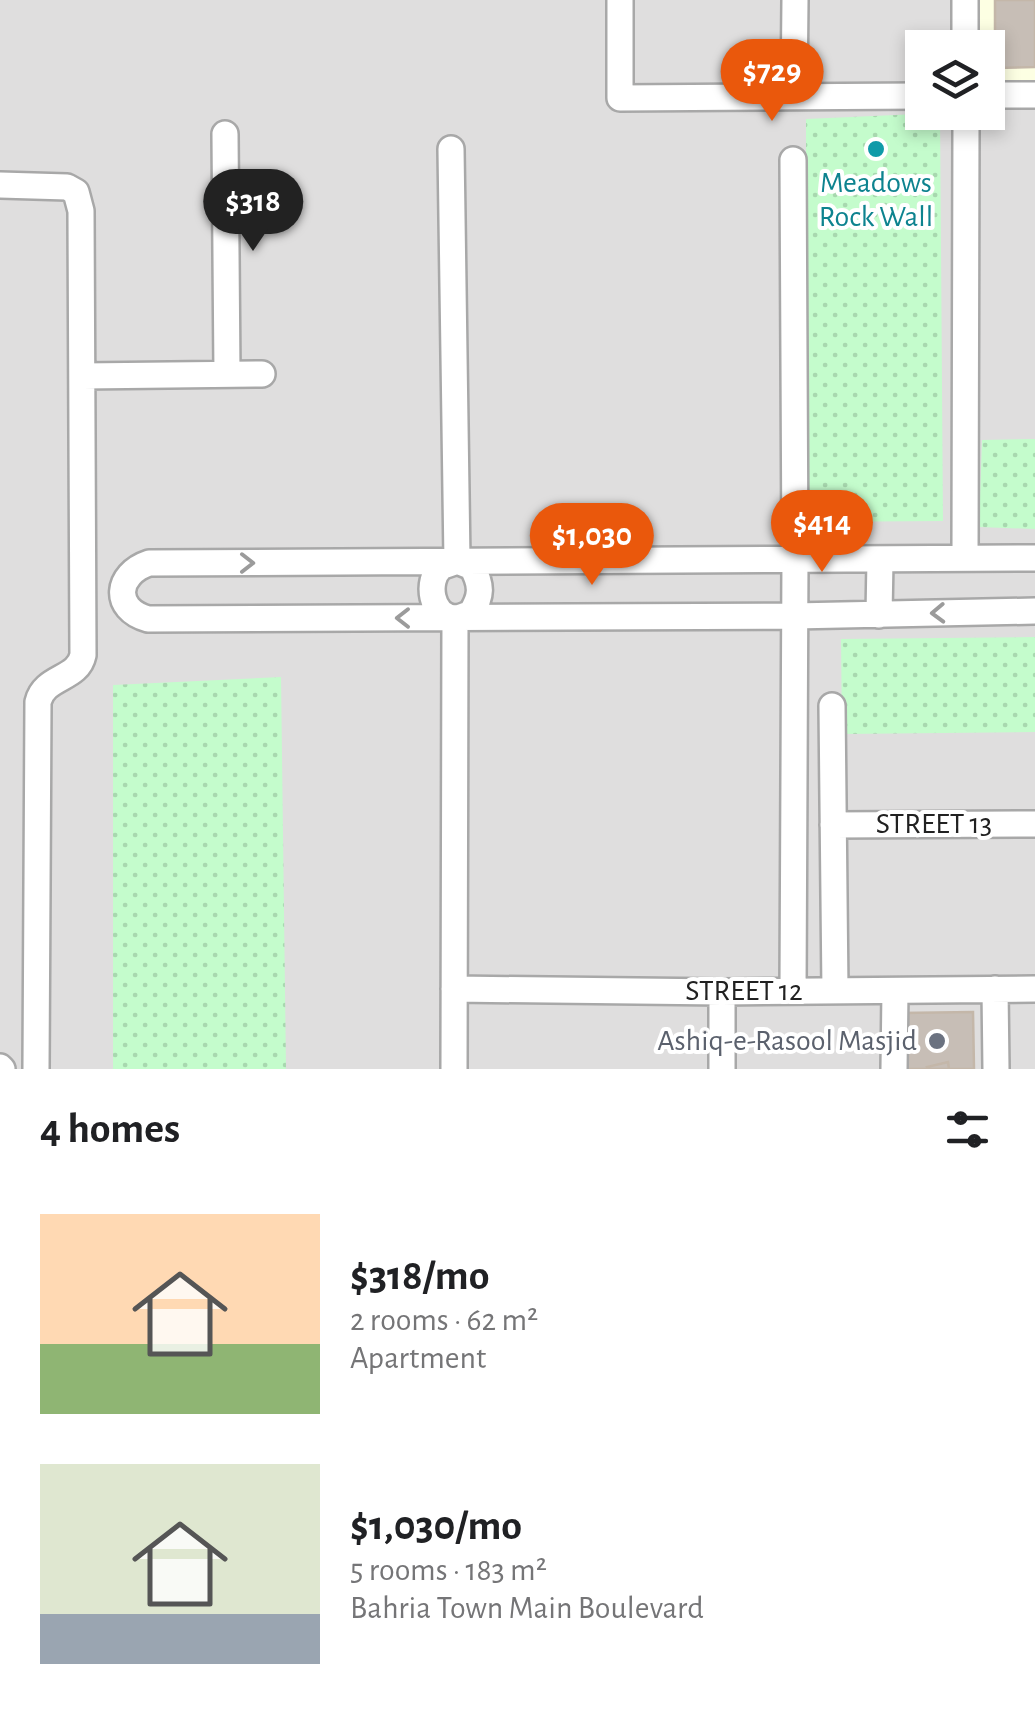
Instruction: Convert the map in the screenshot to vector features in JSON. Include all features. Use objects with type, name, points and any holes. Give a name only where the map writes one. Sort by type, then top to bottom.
[{"type":"street","points":[[620,0],[620,98],[905,96]]},
{"type":"street","points":[[794,97],[795,0]]},
{"type":"street","points":[[965,0],[965,30]]},
{"type":"street","points":[[1005,95],[1035,95]]},
{"type":"street","points":[[965,558],[966,130]]},
{"type":"street","points":[[224,134],[227,374]]},
{"type":"street","points":[[451,149],[456,562]]},
{"type":"street","points":[[793,160],[793,991]]},
{"type":"street","points":[[0,185],[58,186],[76,192],[81,211],[84,655],[82,665],[48,685],[38,702],[36,1069]]},
{"type":"street","points":[[83,376],[262,374]]},
{"type":"street","points":[[1035,558],[149,563],[127,577],[123,592],[126,606],[134,615],[148,619],[794,616],[1035,610]]},
{"type":"street","points":[[878,615],[880,560]]},
{"type":"street","points":[[455,618],[441,612],[432,598],[433,581],[442,566],[456,562]]},
{"type":"street","points":[[454,1069],[455,618]]},
{"type":"street","name":"STREET 13","points":[[832,706],[835,991]]},
{"type":"street","name":"STREET 13","points":[[833,825],[1035,824]]},
{"type":"street","name":"STREET 12","points":[[454,989],[722,992],[1035,989]]},
{"type":"street","points":[[995,989],[996,1069]]},
{"type":"street","points":[[894,1069],[895,991]]},
{"type":"street","points":[[722,992],[722,1069]]},
{"type":"shaded area","points":[[0,0],[1035,0],[1035,1069],[0,1069]]},
{"type":"shaded area","points":[[977,0],[1035,0],[1035,84],[1005,84],[1005,30],[977,30]]},
{"type":"green space","points":[[905,115],[905,130],[940,130],[943,521],[806,522],[806,119]]},
{"type":"green space","points":[[1035,439],[1035,529],[979,527],[982,440]]},
{"type":"green space","points":[[1035,637],[1035,732],[842,734],[841,639]]},
{"type":"green space","points":[[281,677],[286,1069],[113,1069],[113,685]]},
{"type":"building","points":[[995,0],[1035,0],[1035,67],[1005,68],[1005,30],[995,30]]},
{"type":"building","name":"Ashiq-e-Rasool Masjid","points":[[973,1012],[974,1069],[902,1069],[901,1013]]},
{"type":"building","points":[[948,1062],[949,1069],[927,1067]]},
{"type":"place","name":"Meadows Rock Wall","points":[[876,149]]},
{"type":"place","name":"Ashiq-e-Rasool Masjid","points":[[937,1041]]}]
